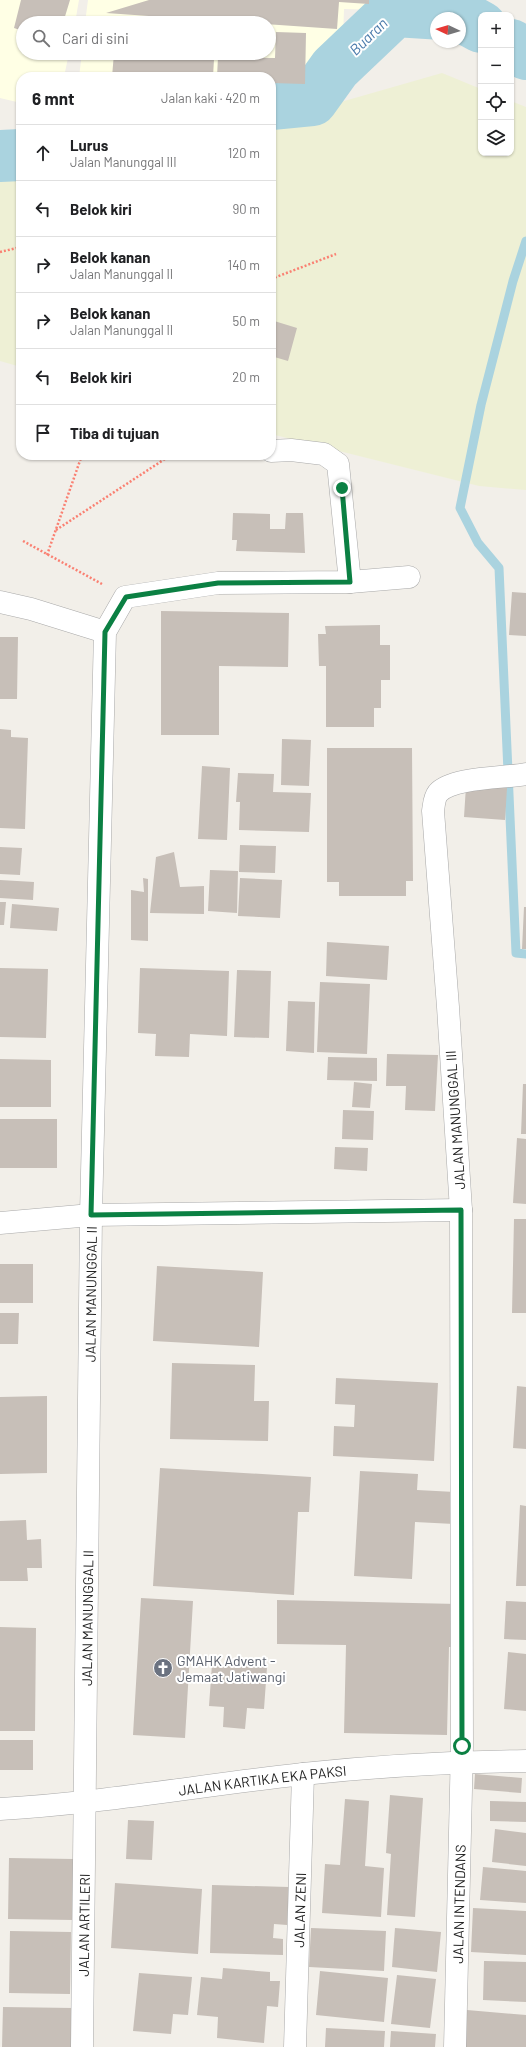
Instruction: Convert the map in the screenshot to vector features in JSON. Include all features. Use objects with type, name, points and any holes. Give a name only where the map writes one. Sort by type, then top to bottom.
[{"type":"street","points":[[276,451],[291,450],[324,454],[338,464],[350,582]]},
{"type":"street","points":[[126,597],[218,583],[350,582],[409,577]]},
{"type":"street","name":"JALAN MANUNGGAL II","points":[[84,1802],[91,1215],[105,632],[126,597]]},
{"type":"street","points":[[0,602],[105,632]]},
{"type":"street","name":"JALAN MANUNGGAL III","points":[[462,1762],[461,1210],[448,1007],[433,818],[434,801],[438,793],[445,788],[456,783],[516,776]]},
{"type":"street","points":[[0,1222],[91,1215],[461,1210]]},
{"type":"street","name":"JALAN KARTIKA EKA PAKSI","points":[[0,1809],[84,1802],[303,1774],[462,1762],[526,1762]]},
{"type":"street","name":"JALAN INTENDANS","points":[[455,2047],[462,1762]]},
{"type":"street","name":"JALAN ZENI","points":[[295,2047],[303,1774]]},
{"type":"street","name":"JALAN ARTILERI","points":[[82,2047],[84,1802]]},
{"type":"path","points":[[0,252],[16,248]]},
{"type":"path","points":[[276,277],[336,254]]},
{"type":"path","points":[[47,555],[80,460]]},
{"type":"path","points":[[56,530],[163,460]]},
{"type":"path","points":[[23,541],[126,597]]},
{"type":"shaded area","points":[[0,0],[79,0],[76,16],[16,16],[16,60],[68,60],[65,72],[16,72],[16,102],[0,98]]},
{"type":"shaded area","points":[[88,0],[377,0],[377,10],[344,9],[343,38],[305,87],[276,90],[276,72],[80,72],[81,60],[276,60],[276,16],[86,16]]},
{"type":"shaded area","points":[[442,73],[478,88],[478,156],[514,156],[514,102],[526,107],[526,490],[479,486],[276,435],[276,121]]},
{"type":"shaded area","points":[[16,180],[16,366],[0,361],[0,182]]},
{"type":"building","points":[[21,0],[70,0],[65,16],[17,16]]},
{"type":"building","points":[[149,0],[369,0],[369,4],[339,2],[337,29],[276,25],[276,16],[149,16],[106,13]]},
{"type":"building","points":[[276,32],[306,33],[305,84],[276,83],[276,72],[217,72],[218,60],[276,60]]},
{"type":"building","points":[[113,60],[214,60],[213,72],[112,72]]},
{"type":"building","points":[[276,322],[297,328],[288,361],[276,357]]},
{"type":"building","points":[[233,513],[270,514],[270,529],[285,529],[286,513],[303,513],[305,553],[236,551],[237,540],[232,540]]},
{"type":"building","points":[[512,592],[526,593],[526,636],[509,635]]},
{"type":"building","points":[[161,611],[289,613],[288,667],[219,666],[219,735],[161,735]]},
{"type":"building","points":[[380,625],[380,645],[390,645],[390,680],[381,680],[381,708],[374,708],[374,727],[326,727],[326,666],[319,666],[318,634],[326,634],[325,626]]},
{"type":"building","points":[[0,637],[18,637],[17,699],[0,699]]},
{"type":"building","points":[[0,729],[11,730],[11,737],[28,738],[25,829],[0,828]]},
{"type":"building","points":[[282,739],[311,740],[309,786],[281,785]]},
{"type":"building","points":[[327,748],[412,748],[413,881],[406,881],[406,896],[339,896],[339,882],[327,882]]},
{"type":"building","points":[[202,766],[230,768],[227,840],[198,839]]},
{"type":"building","points":[[238,773],[274,774],[273,792],[311,793],[309,832],[239,830],[240,802],[236,802]]},
{"type":"building","points":[[466,786],[507,788],[505,820],[464,817]]},
{"type":"building","points":[[240,845],[276,846],[275,873],[239,872]]},
{"type":"building","points":[[0,847],[22,848],[20,875],[0,874]]},
{"type":"building","points":[[174,852],[180,887],[204,886],[204,914],[150,913],[156,857]]},
{"type":"building","points":[[210,870],[238,871],[237,913],[208,911]]},
{"type":"building","points":[[143,878],[148,879],[148,941],[131,940],[131,890],[144,892]]},
{"type":"building","points":[[240,878],[282,880],[280,918],[238,916]]},
{"type":"building","points":[[0,880],[34,882],[33,900],[0,898]]},
{"type":"building","points":[[0,902],[6,902],[4,925],[0,925]]},
{"type":"building","points":[[12,904],[59,908],[57,931],[10,928]]},
{"type":"building","points":[[524,907],[526,907],[526,949],[522,949]]},
{"type":"building","points":[[327,942],[389,946],[387,980],[326,976]]},
{"type":"building","points":[[0,968],[48,969],[46,1038],[0,1037]]},
{"type":"building","points":[[140,968],[229,971],[227,1036],[190,1034],[189,1057],[155,1056],[156,1034],[138,1033]]},
{"type":"building","points":[[237,970],[271,971],[269,1038],[234,1037]]},
{"type":"building","points":[[320,982],[370,984],[367,1054],[317,1052]]},
{"type":"building","points":[[288,1001],[315,1002],[314,1053],[286,1051]]},
{"type":"building","points":[[387,1054],[438,1055],[435,1111],[405,1110],[406,1086],[386,1086]]},
{"type":"building","points":[[328,1057],[377,1058],[377,1081],[327,1080]]},
{"type":"building","points":[[0,1059],[51,1060],[51,1107],[0,1107]]},
{"type":"building","points":[[354,1082],[372,1084],[370,1108],[352,1107]]},
{"type":"building","points":[[523,1084],[526,1084],[526,1134],[521,1134]]},
{"type":"building","points":[[343,1110],[374,1111],[373,1140],[342,1139]]},
{"type":"building","points":[[0,1119],[57,1119],[57,1168],[0,1168]]},
{"type":"building","points":[[517,1138],[526,1139],[526,1204],[513,1203]]},
{"type":"building","points":[[335,1147],[368,1148],[367,1171],[334,1169]]},
{"type":"building","points":[[514,1219],[526,1219],[526,1313],[512,1313]]},
{"type":"building","points":[[0,1264],[33,1264],[33,1303],[0,1303]]},
{"type":"building","points":[[157,1266],[263,1272],[259,1347],[153,1341]]},
{"type":"building","points":[[0,1313],[19,1313],[18,1344],[0,1344]]},
{"type":"building","points":[[172,1363],[255,1365],[254,1401],[269,1401],[268,1441],[170,1439]]},
{"type":"building","points":[[336,1378],[438,1383],[434,1461],[333,1456],[334,1426],[354,1427],[355,1405],[335,1404]]},
{"type":"building","points":[[517,1386],[526,1387],[526,1449],[513,1448]]},
{"type":"building","points":[[47,1396],[47,1473],[0,1474],[0,1397]]},
{"type":"building","points":[[160,1468],[311,1477],[309,1512],[298,1512],[294,1595],[153,1586]]},
{"type":"building","points":[[360,1471],[418,1474],[417,1490],[455,1492],[454,1524],[415,1522],[412,1579],[354,1576]]},
{"type":"building","points":[[520,1505],[526,1506],[526,1586],[516,1586]]},
{"type":"building","points":[[26,1520],[27,1540],[41,1539],[42,1568],[27,1568],[28,1581],[0,1581],[0,1521]]},
{"type":"building","name":"GMAHK Advent - Jemaat Jatiwangi","points":[[141,1598],[193,1601],[185,1738],[133,1735]]},
{"type":"building","points":[[277,1600],[458,1604],[458,1647],[449,1647],[447,1735],[344,1733],[346,1645],[277,1644]]},
{"type":"building","points":[[506,1601],[526,1602],[526,1640],[504,1639]]},
{"type":"building","points":[[0,1627],[36,1628],[35,1731],[0,1731]]},
{"type":"building","points":[[508,1652],[526,1654],[526,1711],[504,1709]]},
{"type":"building","points":[[212,1664],[267,1667],[264,1709],[247,1708],[245,1729],[223,1727],[224,1707],[209,1706]]},
{"type":"building","points":[[0,1740],[33,1740],[33,1770],[0,1770]]},
{"type":"building","points":[[475,1774],[522,1778],[521,1793],[474,1789]]},
{"type":"building","points":[[390,1795],[423,1798],[415,1917],[387,1915],[391,1854],[386,1853]]},
{"type":"building","points":[[345,1799],[369,1801],[365,1866],[384,1868],[381,1917],[322,1913],[325,1864],[340,1865]]},
{"type":"building","points":[[490,1801],[526,1802],[526,1822],[490,1821]]},
{"type":"building","points":[[128,1820],[154,1821],[152,1860],[126,1859]]},
{"type":"building","points":[[495,1829],[526,1833],[526,1866],[492,1862]]},
{"type":"building","points":[[9,1858],[74,1859],[73,1920],[8,1919]]},
{"type":"building","points":[[483,1867],[526,1871],[526,1903],[480,1900]]},
{"type":"building","points":[[115,1883],[202,1889],[198,1954],[111,1948]]},
{"type":"building","points":[[212,1885],[289,1887],[287,1925],[274,1924],[273,1938],[283,1939],[283,1955],[210,1953]]},
{"type":"building","points":[[473,1908],[526,1911],[526,1955],[471,1952]]},
{"type":"building","points":[[311,1928],[386,1931],[384,1971],[309,1967]]},
{"type":"building","points":[[395,1928],[441,1932],[437,1972],[392,1967]]},
{"type":"building","points":[[10,1931],[71,1932],[70,1994],[9,1993]]},
{"type":"building","points":[[484,1961],[526,1962],[526,2002],[483,2000]]},
{"type":"building","points":[[223,1968],[270,1972],[270,1981],[280,1981],[278,2007],[267,2006],[264,2043],[217,2038],[218,2017],[197,2015],[201,1977],[222,1979]]},
{"type":"building","points":[[320,1971],[388,1978],[384,2022],[316,2015]]},
{"type":"building","points":[[139,1973],[192,1977],[188,2015],[173,2014],[171,2034],[133,2031]]},
{"type":"building","points":[[397,1975],[436,1979],[430,2028],[391,2024]]},
{"type":"building","points":[[3,2007],[74,2008],[73,2047],[2,2047]]},
{"type":"building","points":[[467,2010],[526,2015],[526,2047],[464,2047]]},
{"type":"building","points":[[326,2028],[385,2031],[384,2047],[325,2047]]},
{"type":"building","points":[[391,2031],[436,2034],[435,2047],[390,2047]]},
{"type":"waterway","name":"Buaran","points":[[276,104],[312,100],[335,68],[395,11],[459,15],[478,25]]},
{"type":"waterway","name":"Buaran","points":[[514,47],[526,54]]},
{"type":"waterway","name":"Buaran","points":[[0,156],[16,155]]},
{"type":"waterway","points":[[526,241],[513,281],[481,405],[460,508],[478,543],[499,568],[516,953],[526,954]]},
{"type":"place","name":"GMAHK Advent - Jemaat Jatiwangi","points":[[163,1668]]},
{"type":"route","points":[[342,488],[350,582],[218,583],[126,597],[105,632],[91,1215],[461,1210],[462,1746]]}]
